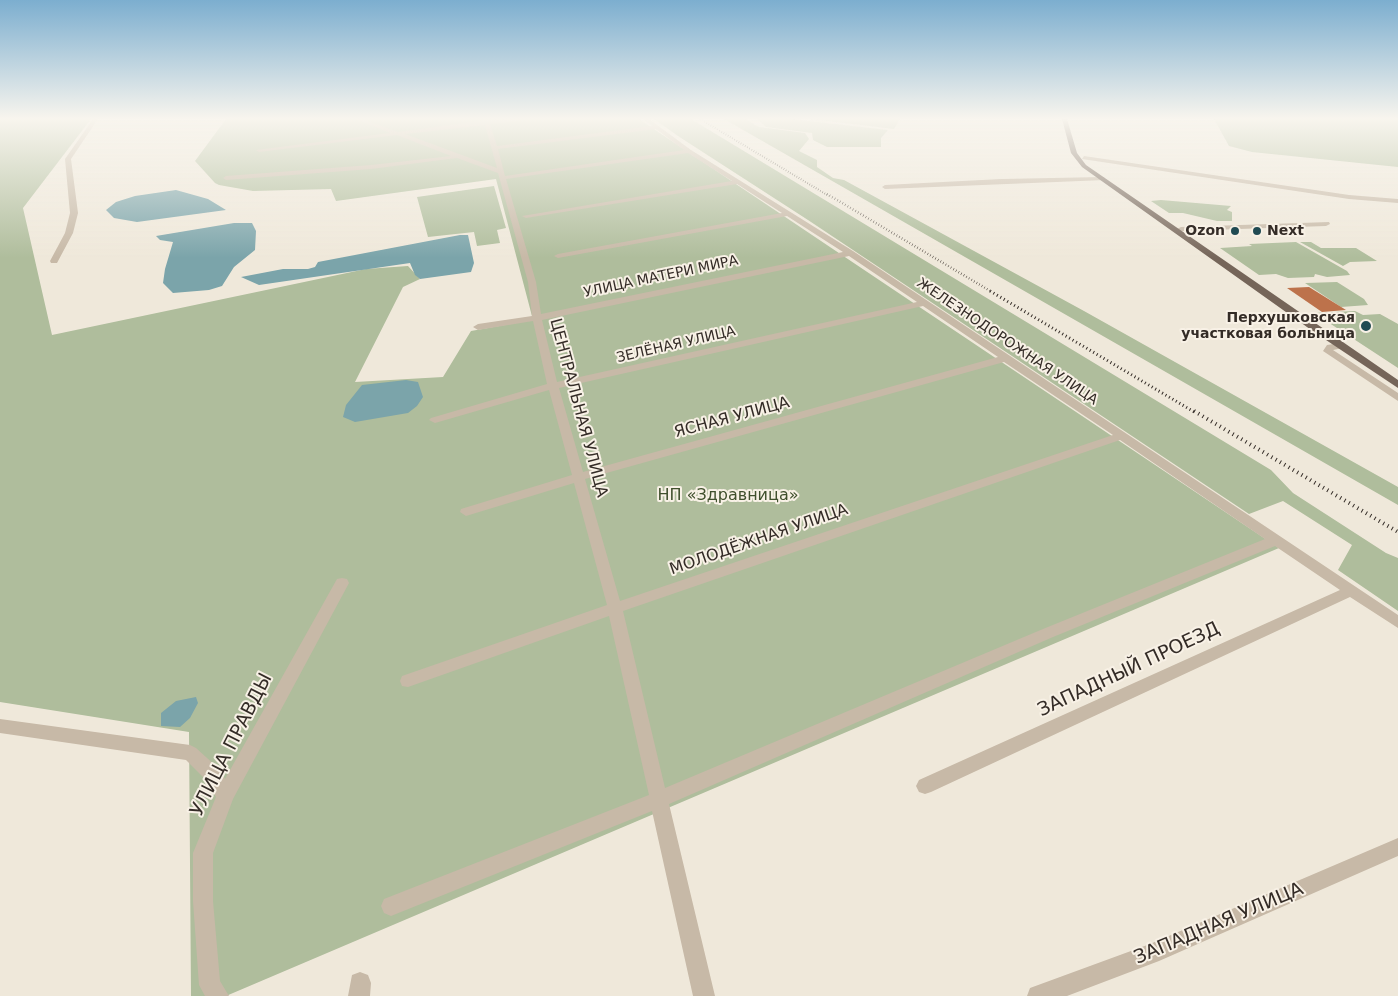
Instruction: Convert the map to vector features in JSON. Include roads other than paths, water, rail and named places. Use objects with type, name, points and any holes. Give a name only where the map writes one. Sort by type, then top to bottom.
[{"type":"main road","points":[[1086,165],[1103,180],[1398,385]]},
{"type":"main road","points":[[1091,165],[1326,330],[1398,376]]},
{"type":"street","points":[[54,261],[69,233],[74,213],[69,165]]},
{"type":"street","points":[[226,178],[384,165]]},
{"type":"street","points":[[478,165],[502,175],[581,165]]},
{"type":"street","name":"ЦЕНТРАЛЬНАЯ УЛИЦА","points":[[499,165],[532,282],[537,318],[553,386],[615,608],[685,920],[704,996]]},
{"type":"street","points":[[514,180],[606,165]]},
{"type":"street","name":"ЖЕЛЕЗНОДОРОЖНАЯ УЛИЦА","points":[[713,165],[850,253],[1398,622]]},
{"type":"street","points":[[1134,165],[1349,198],[1398,201]]},
{"type":"street","points":[[885,187],[1001,181],[1103,180]]},
{"type":"street","points":[[526,216],[738,182]]},
{"type":"street","points":[[558,256],[788,214]]},
{"type":"street","points":[[1181,228],[1326,224]]},
{"type":"street","name":"УЛИЦА МАТЕРИ МИРА","points":[[478,327],[537,318],[850,253]]},
{"type":"street","name":"ЗЕЛЁНАЯ УЛИЦА","points":[[435,420],[553,386],[924,303]]},
{"type":"street","points":[[1340,346],[1330,347],[1328,351],[1398,398]]},
{"type":"street","name":"ЯСНАЯ УЛИЦА","points":[[466,512],[579,477],[1006,358]]},
{"type":"street","name":"МОЛОДЁЖНАЯ УЛИЦА","points":[[408,680],[1122,436]]},
{"type":"street","points":[[391,906],[658,800],[1048,633],[1276,540]]},
{"type":"street","name":"УЛИЦА ПРАВДЫ","points":[[218,996],[210,985],[203,901],[203,853],[225,796],[342,583]]},
{"type":"street","name":"ЗАПАДНЫЙ ПРОЕЗД","points":[[925,786],[1350,591]]},
{"type":"street","points":[[0,726],[190,754],[211,773],[225,796]]},
{"type":"street","name":"ЗАПАДНАЯ УЛИЦА","points":[[1038,996],[1152,954],[1398,847]]},
{"type":"water","points":[[176,190],[208,199],[226,210],[137,222],[114,218],[106,210],[116,202],[135,196]]},
{"type":"water","points":[[234,223],[252,223],[256,231],[255,250],[234,267],[222,286],[209,290],[173,293],[163,283],[173,242],[160,240],[156,236]]},
{"type":"water","points":[[468,235],[474,263],[471,272],[420,279],[415,275],[410,263],[259,285],[241,277],[283,269],[308,269],[315,267],[318,262]]},
{"type":"water","points":[[406,380],[418,382],[423,397],[417,406],[408,413],[355,422],[343,417],[346,405],[362,385]]},
{"type":"water","points":[[196,697],[198,703],[190,718],[180,727],[161,726],[161,713],[176,701]]},
{"type":"railway","points":[[778,165],[829,196]]},
{"type":"railway","points":[[827,194],[992,292]]},
{"type":"railway","points":[[990,291],[1196,413]]},
{"type":"railway","points":[[1194,411],[1398,532]]},
{"type":"place","name":"Ozon","points":[[1235,231]]},
{"type":"place","name":"Next","points":[[1257,231]]},
{"type":"place","name":"Перхушковская участковая больница","points":[[1366,326]]},
{"type":"park label","name":"НП «Здравница»","points":[[728,496]]}]
